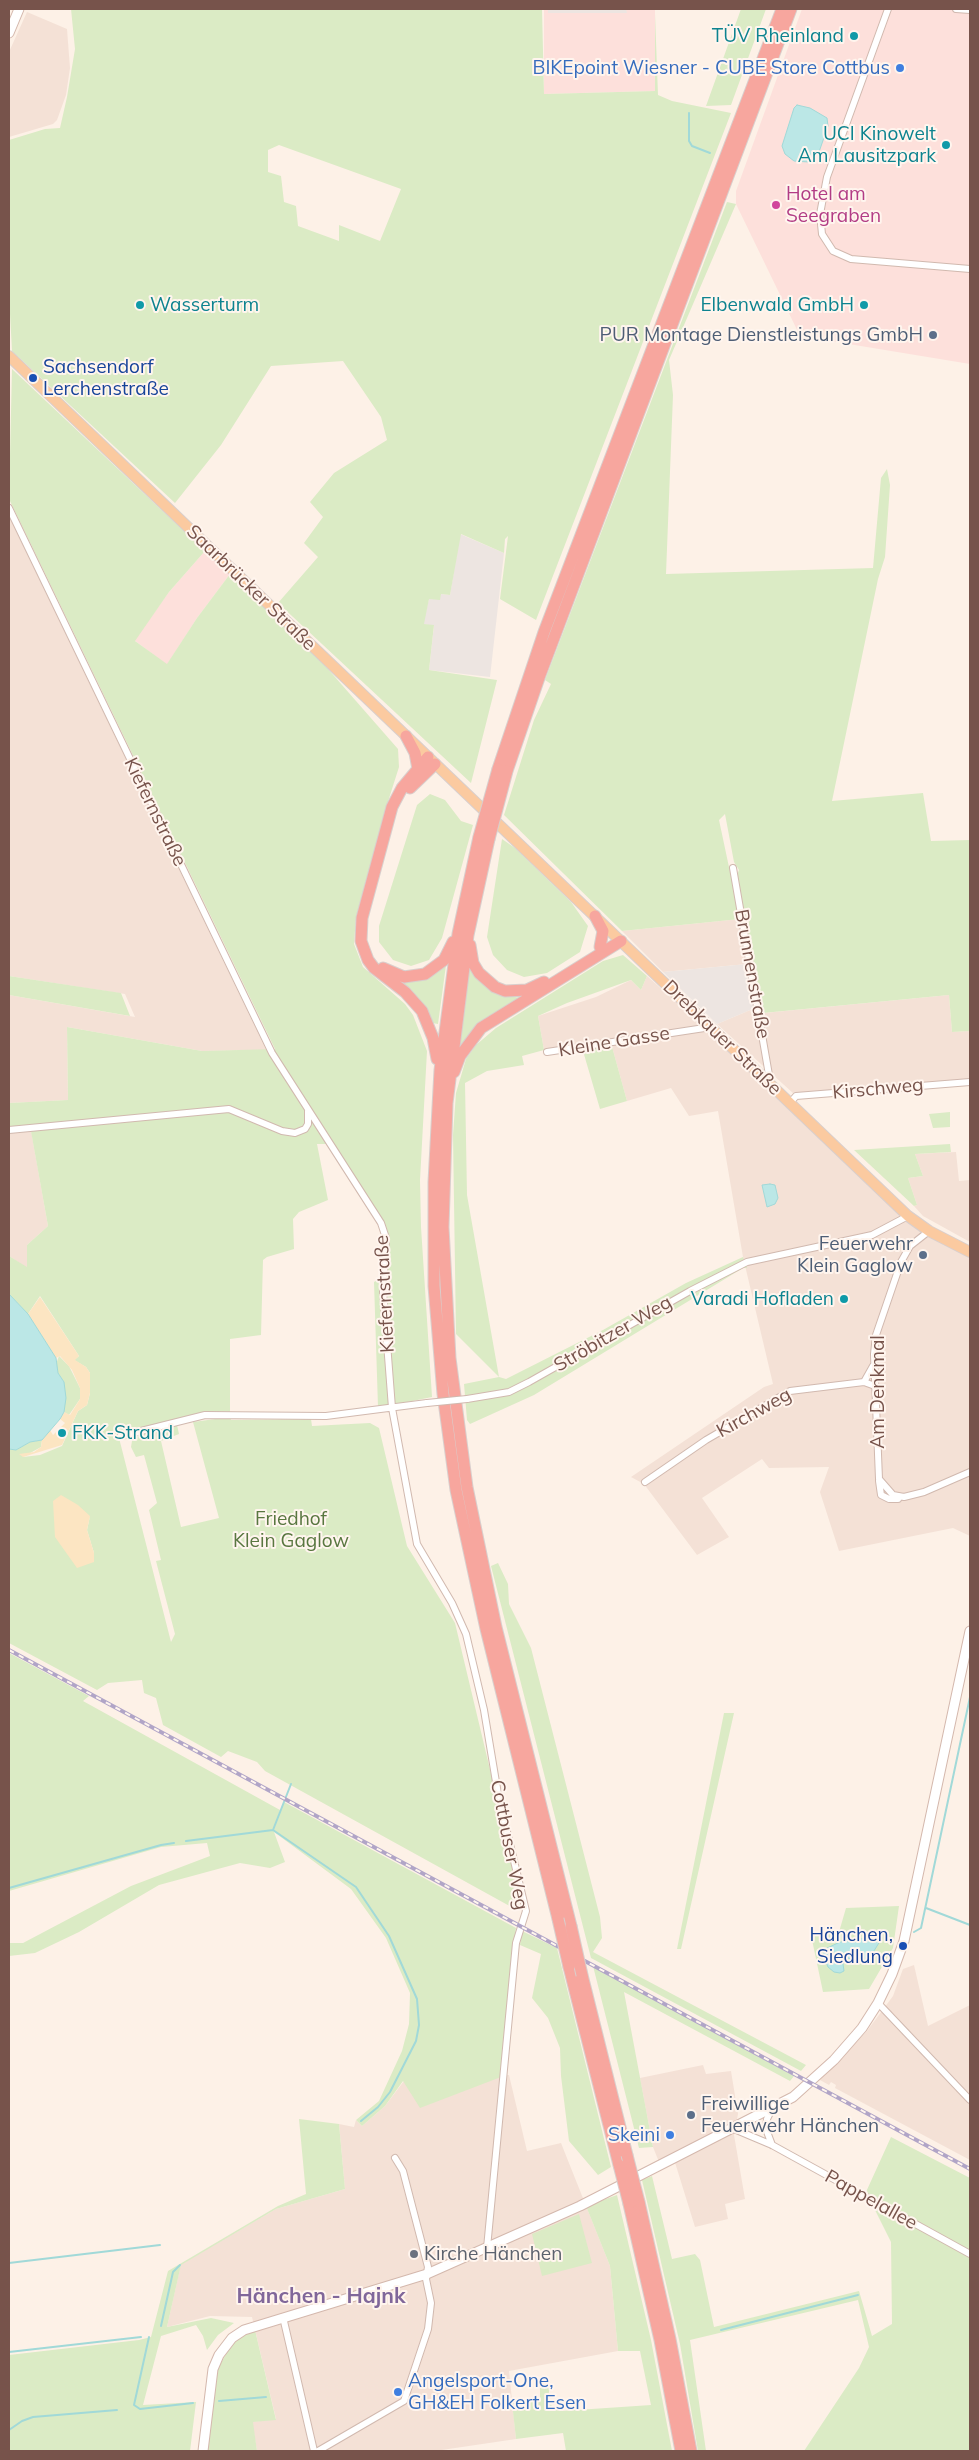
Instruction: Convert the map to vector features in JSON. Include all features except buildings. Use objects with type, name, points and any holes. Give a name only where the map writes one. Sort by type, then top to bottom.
[{"type":"highway","points":[[691,2451],[672,2348],[634,2203],[619,2165],[569,1967],[486,1629],[456,1490],[445,1413],[434,1256],[435,1144],[446,1018],[461,924],[502,770],[544,632],[782,9]]},
{"type":"highway","points":[[502,770],[791,9]]},
{"type":"highway","points":[[406,736],[415,753],[418,769]]},
{"type":"highway","points":[[431,760],[418,769],[402,788],[392,807],[362,918],[362,941],[368,960],[374,968],[405,992],[422,1011],[433,1038],[440,1070]]},
{"type":"highway","points":[[431,760],[402,800],[369,920],[368,941],[374,957],[386,970],[404,977],[414,977],[435,969],[444,960],[461,924]]},
{"type":"highway","points":[[484,838],[468,936],[448,1091],[443,1183],[444,1285],[450,1358],[467,1487],[496,1628],[627,2155],[634,2203],[681,2451]]},
{"type":"highway","points":[[595,916],[603,931],[600,947]]},
{"type":"highway","points":[[468,936],[473,963],[485,981],[495,987],[515,991],[527,990],[541,984],[600,947],[619,939]]},
{"type":"highway","points":[[448,1091],[460,1056],[481,1028],[619,939]]},
{"type":"main road","points":[[9,33],[20,9]]},
{"type":"main road","name":"Saarbrücker Straße","points":[[9,351],[18,364]]},
{"type":"main road","name":"Saarbrücker Straße","points":[[9,356],[485,810]]},
{"type":"main road","name":"Drebkauer Straße","points":[[485,810],[908,1216],[929,1231],[970,1252]]},
{"type":"main road","points":[[203,2451],[211,2379],[219,2355],[232,2338],[244,2330],[427,2274],[580,2206],[734,2129],[793,2096],[834,2060],[862,2028],[878,2003],[902,1946],[911,1917],[970,1631]]},
{"type":"street","points":[[888,9],[827,177],[821,204],[821,231],[829,247],[845,257],[970,269]]},
{"type":"street","points":[[956,9],[970,10]]},
{"type":"street","name":"Kiefernstraße","points":[[9,508],[272,1053],[381,1224],[386,1238],[383,1291],[392,1408],[417,1544]]},
{"type":"street","name":"Brunnenstraße","points":[[733,868],[769,1075],[766,1080]]},
{"type":"street","name":"Kleine Gasse","points":[[547,1052],[711,1027]]},
{"type":"street","name":"Kirschweg","points":[[790,1103],[796,1096],[970,1082]]},
{"type":"street","points":[[9,1130],[229,1109],[282,1131],[295,1133],[305,1129],[308,1124],[308,1111]]},
{"type":"street","name":"Ströbitzer Weg","points":[[392,1408],[509,1392],[690,1291],[747,1262],[872,1236],[908,1216]]},
{"type":"street","name":"Am Denkmal","points":[[929,1231],[910,1246],[901,1262],[876,1335],[875,1363],[879,1490],[884,1497],[896,1500],[924,1492],[970,1472]]},
{"type":"street","points":[[864,1382],[871,1373],[875,1363]]},
{"type":"street","name":"Kirchweg","points":[[646,1482],[706,1440],[790,1391],[864,1382],[876,1386]]},
{"type":"street","points":[[121,1436],[204,1415],[326,1416],[392,1408]]},
{"type":"street","name":"Cottbuser Weg","points":[[417,1544],[452,1603],[466,1634],[484,1710],[498,1794],[526,1911],[516,1943],[487,2248]]},
{"type":"street","points":[[878,2003],[969,2099]]},
{"type":"street","points":[[772,2145],[766,2129],[767,2119],[773,2106]]},
{"type":"street","name":"Pappelallee","points":[[734,2129],[772,2145],[970,2254]]},
{"type":"street","points":[[318,2451],[404,2401],[428,2329],[431,2303],[426,2279],[428,2267],[403,2171],[395,2158]]},
{"type":"street","points":[[283,2317],[314,2451]]},
{"type":"shaded area","points":[[544,9],[655,9],[655,91],[544,94]]},
{"type":"shaded area","points":[[548,9],[626,9],[627,13],[548,13]]},
{"type":"shaded area","points":[[802,9],[970,9],[970,364],[800,336],[736,204],[736,191]]},
{"type":"shaded area","points":[[27,12],[67,29],[70,68],[66,95],[57,120],[53,124],[9,137],[9,52]]},
{"type":"shaded area","points":[[9,516],[266,1050],[202,1051],[67,1027],[68,1100],[9,1103],[9,995],[135,1017],[125,994],[9,976]]},
{"type":"shaded area","points":[[460,534],[504,553],[490,677],[429,670],[434,626],[423,624],[429,599],[441,594],[450,595]]},
{"type":"shaded area","points":[[205,551],[230,574],[197,618],[167,665],[134,640],[169,592]]},
{"type":"shaded area","points":[[740,919],[747,964],[663,972],[622,931]]},
{"type":"shaded area","points":[[747,964],[755,1008],[717,1024],[663,972]]},
{"type":"shaded area","points":[[647,976],[701,1024],[698,1027],[544,1050],[538,1016],[596,997],[631,980],[641,990]]},
{"type":"shaded area","points":[[949,995],[952,1032],[970,1031],[970,1080],[794,1094],[717,1024],[755,1008],[764,1013]]},
{"type":"shaded area","points":[[711,1029],[896,1209],[970,1254],[970,1536],[953,1528],[839,1551],[820,1492],[829,1467],[769,1468],[762,1459],[702,1498],[729,1537],[697,1555],[644,1484],[631,1477],[764,1387],[773,1384],[743,1257],[718,1111],[689,1116],[671,1088],[627,1101],[611,1043]]},
{"type":"shaded area","points":[[30,1125],[48,1226],[27,1245],[27,1268],[9,1256],[9,1128]]},
{"type":"shaded area","points":[[956,1152],[959,1181],[970,1180],[970,1242],[923,1216],[914,1206],[917,1205],[908,1178],[923,1176],[915,1154]]},
{"type":"shaded area","points":[[914,1965],[928,2026],[970,2005],[970,2160],[835,2088],[836,2085],[831,2082],[829,2085],[820,2080],[867,2031],[893,1996],[903,1969]]},
{"type":"shaded area","points":[[703,2065],[706,2074],[731,2071],[738,2114],[734,2135],[745,2199],[725,2204],[728,2219],[695,2227],[673,2156],[659,2162],[653,2147],[640,2078]]},
{"type":"shaded area","points":[[509,2075],[527,2151],[561,2143],[610,2266],[618,2351],[509,2371],[516,2439],[435,2451],[257,2451],[252,2422],[276,2419],[252,2317],[210,2316],[167,2327],[181,2264],[276,2209],[345,2189],[339,2124],[354,2127],[356,2120],[362,2126],[385,2106],[404,2081]]},
{"type":"green space","points":[[71,9],[542,9],[544,94],[655,91],[655,14],[658,95],[672,101],[731,113],[536,620],[500,599],[508,536],[505,539],[504,553],[461,534],[450,595],[441,594],[440,600],[429,599],[424,624],[434,625],[429,670],[497,680],[471,783],[278,603],[318,557],[304,543],[323,517],[310,502],[334,473],[387,440],[381,417],[343,361],[271,366],[221,445],[175,503],[12,351],[9,295],[9,140],[45,129],[60,128],[75,49]],"holes":[[[279,145],[401,189],[380,241],[339,225],[339,241],[298,226],[296,206],[284,202],[281,176],[268,172],[268,150]]]},
{"type":"green space","points":[[741,9],[766,9],[731,105],[706,106]]},
{"type":"green space","points":[[727,202],[736,204],[669,360],[673,395],[666,574],[873,568],[881,478],[887,469],[890,485],[885,557],[878,579],[832,801],[923,793],[931,841],[970,840],[970,1031],[952,1032],[949,995],[763,1013],[737,875],[739,870],[734,862],[725,814],[719,820],[740,919],[622,931],[504,815],[534,720],[551,684],[545,680]]},
{"type":"green space","name":"Friedhof Klein Gaglow","points":[[12,369],[205,551],[169,592],[135,641],[167,664],[197,618],[230,574],[328,669],[398,749],[399,767],[356,917],[354,944],[363,967],[405,1004],[413,1015],[427,1051],[420,1180],[421,1227],[432,1397],[393,1405],[384,1291],[387,1238],[333,1144],[317,1144],[328,1200],[299,1212],[293,1219],[294,1249],[263,1260],[261,1335],[230,1339],[230,1413],[178,1420],[118,1434],[171,1642],[175,1634],[156,1561],[161,1560],[149,1510],[157,1503],[144,1455],[136,1457],[131,1447],[133,1435],[177,1425],[179,1434],[161,1441],[181,1527],[219,1518],[193,1422],[230,1417],[231,1420],[311,1419],[312,1426],[370,1423],[379,1428],[407,1546],[455,1623],[519,1891],[515,1909],[265,1771],[257,1762],[228,1751],[221,1757],[163,1725],[156,1698],[144,1693],[142,1680],[108,1683],[97,1690],[9,1643],[9,1449],[16,1450],[30,1442],[42,1440],[41,1447],[23,1457],[40,1455],[62,1446],[78,1411],[87,1405],[90,1393],[90,1373],[86,1367],[74,1360],[79,1356],[40,1296],[28,1314],[9,1294],[9,1256],[27,1267],[27,1245],[48,1226],[30,1126],[9,1128],[9,1103],[68,1100],[67,1027],[202,1051],[275,1049],[9,499]],"holes":[[[90,1516],[87,1530],[94,1553],[74,1563]]]},
{"type":"green space","points":[[430,794],[445,800],[461,821],[473,825],[442,938],[429,960],[411,966],[393,960],[379,942],[379,926],[417,805]]},
{"type":"green space","points":[[502,839],[515,848],[571,902],[588,926],[580,952],[547,973],[524,977],[507,970],[493,955],[487,937]]},
{"type":"green space","points":[[623,955],[647,976],[641,990],[631,980],[567,1003],[538,1016],[544,1050],[522,1056],[524,1065],[487,1071],[465,1083],[467,1195],[499,1377],[456,1334],[453,1135],[456,1093],[466,1059],[476,1045],[496,1028],[603,961]]},
{"type":"green space","points":[[446,965],[438,1024],[432,1023],[399,981]]},
{"type":"green space","points":[[470,965],[504,995],[521,998],[475,1028],[459,1047]]},
{"type":"green space","points":[[9,976],[121,993],[130,1016],[9,995]]},
{"type":"green space","points":[[611,1043],[627,1101],[600,1109],[583,1051]]},
{"type":"green space","points":[[950,1112],[950,1127],[933,1128],[929,1114]]},
{"type":"green space","points":[[950,1144],[951,1152],[915,1154],[923,1176],[908,1178],[917,1205],[914,1206],[854,1150]]},
{"type":"green space","points":[[743,1257],[747,1268],[743,1268],[534,1395],[470,1424],[467,1420],[464,1384],[499,1377],[506,1379],[603,1330],[686,1283]]},
{"type":"green space","points":[[381,1278],[390,1405],[378,1407],[374,1282]]},
{"type":"green space","points":[[59,1356],[69,1366],[80,1388],[80,1399],[69,1415],[64,1412],[64,1382],[58,1373],[56,1364]]},
{"type":"green space","points":[[498,1563],[508,1584],[509,1604],[531,1648],[600,1917],[602,1938],[593,1952],[806,2065],[801,2071],[591,1958],[491,1566]]},
{"type":"green space","points":[[9,1653],[89,1696],[83,1701],[280,1810],[277,1820],[284,1802],[516,1928],[501,2077],[420,2108],[403,2081],[385,2106],[362,2126],[356,2120],[379,2101],[402,2051],[409,2024],[410,1993],[386,1938],[351,1889],[274,1832],[285,1862],[270,1868],[240,1863],[159,1885],[79,1932],[35,1953],[9,1956],[9,1943],[23,1943],[131,1886],[210,1856],[207,1843],[161,1847],[9,1891]]},
{"type":"green space","points":[[724,1713],[734,1713],[681,1949],[677,1949]]},
{"type":"green space","points":[[899,1906],[893,1948],[869,1989],[823,1992],[811,1935],[839,1932],[846,1908]]},
{"type":"green space","points":[[522,1931],[557,1948],[611,2167],[598,2175],[569,2141],[561,2076],[560,2048],[548,2018],[532,1998],[541,1954],[520,1945]]},
{"type":"green space","points":[[593,1966],[794,2076],[790,2081],[624,1992],[653,2147],[639,2148]]},
{"type":"green space","points":[[299,2119],[339,2124],[345,2189],[276,2209],[181,2265],[167,2327],[211,2318],[234,2323],[218,2335],[207,2350],[203,2336],[196,2325],[161,2336],[143,2405],[196,2402],[190,2451],[9,2451],[9,2355],[151,2337],[168,2271],[278,2206],[306,2194]]},
{"type":"green space","points":[[891,2137],[970,2178],[970,2451],[804,2451],[859,2368],[869,2347],[858,2300],[690,2340],[706,2451],[698,2451],[680,2344],[642,2180],[652,2176],[672,2259],[695,2254],[700,2260],[714,2327],[859,2291],[872,2336],[892,2324],[891,2242],[866,2192]]},
{"type":"green space","points":[[617,2195],[651,2340],[672,2451],[566,2451],[563,2433],[516,2439],[512,2403],[540,2401],[540,2388],[550,2386],[547,2403],[562,2411],[651,2405],[640,2351],[618,2351],[610,2266],[586,2206]]},
{"type":"green space","points":[[579,2214],[592,2263],[542,2276],[532,2234]]},
{"type":"green space","points":[[255,2330],[276,2420],[253,2422],[257,2451],[206,2451],[217,2370],[234,2340]]},
{"type":"sand","points":[[40,1297],[79,1356],[75,1360],[86,1367],[90,1373],[90,1393],[87,1405],[78,1411],[62,1445],[23,1457],[19,1454],[34,1452],[41,1447],[42,1440],[50,1430],[53,1435],[65,1423],[60,1419],[64,1412],[70,1415],[80,1399],[80,1388],[72,1370],[60,1356],[56,1358],[28,1314]]},
{"type":"sand","points":[[61,1495],[78,1505],[90,1516],[87,1530],[94,1553],[94,1562],[77,1568],[55,1537],[53,1501]]},
{"type":"water","points":[[797,105],[810,108],[827,118],[828,126],[819,152],[809,162],[794,161],[785,154],[782,146],[794,108]]},
{"type":"water","points":[[762,1185],[775,1185],[778,1198],[775,1204],[767,1207]]},
{"type":"water","points":[[9,1294],[28,1314],[56,1358],[58,1373],[64,1382],[66,1398],[64,1412],[60,1419],[42,1440],[30,1442],[16,1450],[9,1449]]},
{"type":"water","points":[[881,1936],[882,1938],[872,1954],[863,1963],[848,1958],[843,1964],[844,1971],[840,1973],[834,1972],[828,1967],[823,1955],[825,1949],[840,1942]]},
{"type":"waterway","points":[[689,113],[689,141],[692,146],[710,153]]},
{"type":"waterway","points":[[914,1932],[921,1928],[970,1697]]},
{"type":"waterway","points":[[186,1841],[273,1830],[291,1784]]},
{"type":"waterway","points":[[273,1830],[356,1887],[389,1936],[417,1999],[419,2025],[416,2041],[390,2092],[378,2107],[361,2121]]},
{"type":"waterway","points":[[9,1888],[174,1843]]},
{"type":"waterway","points":[[926,1908],[970,1925]]},
{"type":"waterway","points":[[9,2263],[160,2245]]},
{"type":"waterway","points":[[161,2326],[173,2272],[180,2265]]},
{"type":"waterway","points":[[721,2330],[858,2295]]},
{"type":"waterway","points":[[9,2352],[141,2337]]},
{"type":"waterway","points":[[149,2337],[134,2405],[140,2409],[193,2403]]},
{"type":"waterway","points":[[219,2401],[266,2397]]},
{"type":"waterway","points":[[9,2430],[22,2421],[33,2417],[117,2410]]},
{"type":"railway","points":[[9,1650],[970,2169]]},
{"type":"place","name":"TÜV Rheinland","points":[[854,36]]},
{"type":"place","name":"BIKEpoint Wiesner - CUBE Store Cottbus","points":[[900,68]]},
{"type":"place","name":"UCI Kinowelt Am Lausitzpark","points":[[946,145]]},
{"type":"place","name":"Hotel am Seegraben","points":[[776,205]]},
{"type":"place","name":"Wasserturm","points":[[140,305]]},
{"type":"place","name":"Elbenwald GmbH","points":[[864,305]]},
{"type":"place","name":"PUR Montage Dienstleistungs GmbH","points":[[933,335]]},
{"type":"place","name":"Sachsendorf Lerchenstraße","points":[[33,378]]},
{"type":"place","name":"Feuerwehr Klein Gaglow","points":[[923,1255]]},
{"type":"place","name":"Varadi Hofladen","points":[[844,1299]]},
{"type":"place","name":"FKK-Strand","points":[[62,1433]]},
{"type":"place","name":"Hänchen, Siedlung","points":[[903,1946]]},
{"type":"place","name":"Freiwillige Feuerwehr Hänchen","points":[[691,2115]]},
{"type":"place","name":"Skeini","points":[[670,2135]]},
{"type":"place","name":"Kirche Hänchen","points":[[414,2254]]},
{"type":"place","name":"Angelsport-One, GH&EH Folkert Esen","points":[[398,2392]]},
{"type":"district","name":"Hänchen - Hajnk","points":[[321,2297]]}]
